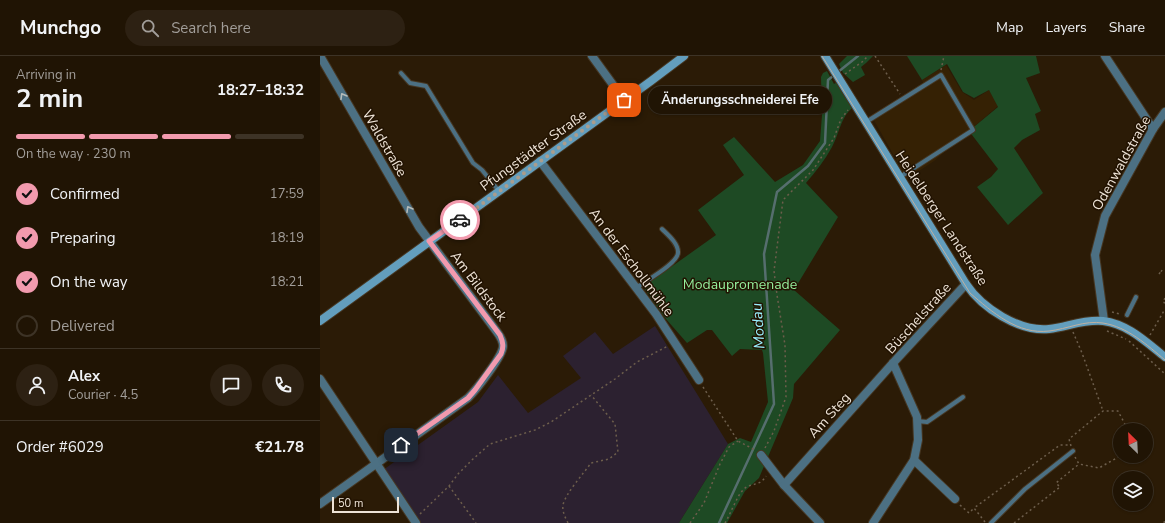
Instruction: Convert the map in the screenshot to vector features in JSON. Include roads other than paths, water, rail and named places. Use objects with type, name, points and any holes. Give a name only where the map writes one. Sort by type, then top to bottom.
[{"type":"street","name":"Waldstraße","points":[[320,56],[429,241]]},
{"type":"street","points":[[592,56],[624,100]]},
{"type":"street","name":"Pfungstädter Straße","points":[[320,321],[684,56]]},
{"type":"street","name":"Heidelberger Landstraße","points":[[825,56],[971,292],[1006,320],[1036,329],[1048,329],[1085,321],[1104,321],[1125,327],[1165,357]]},
{"type":"street","points":[[1105,56],[1153,129]]},
{"type":"street","name":"Odenwaldstraße","points":[[1104,321],[1095,255],[1105,216],[1153,129],[1165,112]]},
{"type":"street","name":"An der Eschollmühle","points":[[540,161],[656,314],[699,380]]},
{"type":"street","name":"Am Bildstock","points":[[376,463],[468,398],[501,354],[503,349],[503,343],[500,335],[429,241]]},
{"type":"street","name":"Büschelstraße","points":[[873,523],[914,460],[918,440],[918,421],[893,363],[966,284]]},
{"type":"street","name":"Am Steg","points":[[784,485],[893,363]]},
{"type":"street","points":[[320,379],[376,463],[412,522]]},
{"type":"street","points":[[759,453],[784,485],[820,523]]},
{"type":"street","points":[[914,460],[955,499]]},
{"type":"street","points":[[320,504],[376,463]]},
{"type":"lane","points":[[401,73],[410,83],[426,86],[473,163],[482,170],[500,191]]},
{"type":"lane","points":[[866,122],[941,75],[973,130],[900,177]]},
{"type":"lane","points":[[635,288],[669,266],[678,256],[678,248],[673,240],[662,229]]},
{"type":"lane","points":[[1127,315],[1136,297]]},
{"type":"lane","points":[[918,421],[927,422],[963,398]]},
{"type":"lane","points":[[991,523],[1025,489],[1073,451]]},
{"type":"waterway","name":"Modau","points":[[719,523],[774,404],[764,254],[777,192],[808,166],[825,143],[828,80],[858,56]]},
{"type":"tram line","points":[[822,56],[970,293],[987,308],[1016,326],[1038,331],[1049,331],[1096,322],[1112,325],[1137,337],[1165,360]]},
{"type":"place","name":"Änderungsschneiderei Efe","points":[[624,100]]},
{"type":"park label","name":"Modaupromenade","points":[[740,284]]}]
